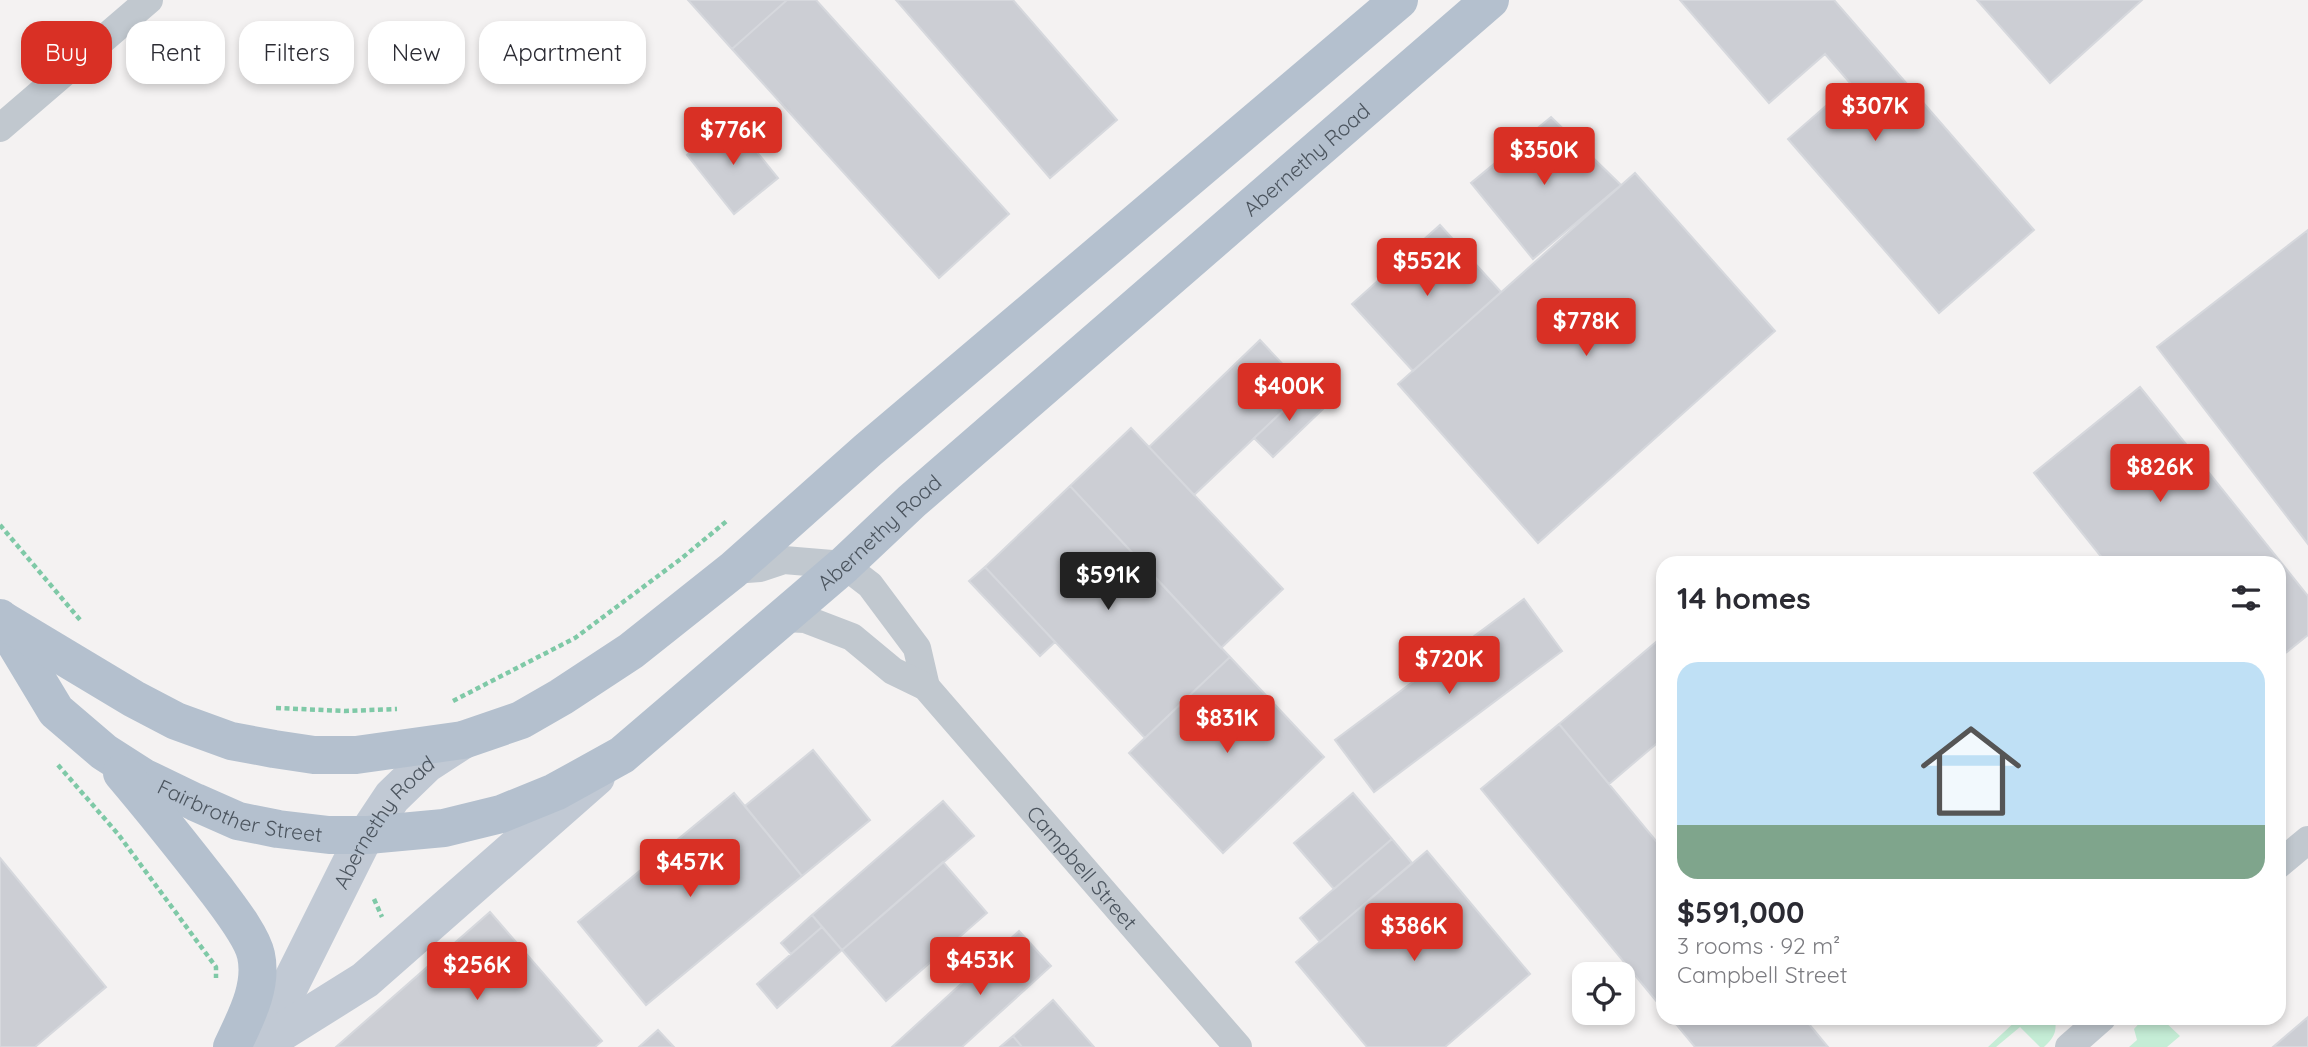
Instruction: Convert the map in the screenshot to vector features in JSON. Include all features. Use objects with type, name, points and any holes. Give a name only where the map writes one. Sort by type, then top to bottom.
[{"type":"main road","name":"Abernethy Road","points":[[463,740],[521,720],[631,652],[733,570],[868,450],[1399,0]]},
{"type":"main road","name":"Abernethy Road","points":[[622,755],[844,565],[912,501],[1490,0]]},
{"type":"main road","name":"Fairbrother Street","points":[[1,619],[134,699],[176,721],[231,741],[314,755],[356,755],[463,740]]},
{"type":"main road","name":"Fairbrother Street","points":[[1,619],[56,711],[104,752],[143,777],[238,821],[329,835],[368,835],[444,828],[501,814],[555,792],[622,755]]},
{"type":"main road","points":[[104,752],[165,823],[236,916],[256,954],[257,980],[250,1009],[232,1047]]},
{"type":"street","points":[[0,128],[149,0]]},
{"type":"street","points":[[733,570],[760,568],[784,560],[844,565]]},
{"type":"street","name":"Campbell Street","points":[[844,565],[870,585],[917,648],[926,687]]},
{"type":"street","name":"Campbell Street","points":[[782,618],[805,618],[852,637],[893,671],[926,687],[1238,1047]]},
{"type":"street","name":"Abernethy Road","points":[[250,1047],[284,997],[353,859],[392,797],[426,764],[463,740]]},
{"type":"street","name":"Abernethy Road","points":[[258,1047],[365,980],[622,755]]},
{"type":"street","points":[[2286,858],[2308,840]]},
{"type":"street","points":[[2069,1047],[2094,1025]]},
{"type":"path","points":[[441,707],[575,638],[733,516]]},
{"type":"path","points":[[0,525],[84,624]]},
{"type":"path","points":[[265,708],[345,711],[401,709]]},
{"type":"path","points":[[55,761],[118,834],[216,967],[216,980]]},
{"type":"green space","points":[[2012,1025],[2055,1025],[2052,1038],[2044,1047],[2040,1047],[2020,1027],[1996,1047],[1988,1047]]},
{"type":"green space","points":[[2138,1025],[2168,1025],[2180,1036],[2167,1047],[2129,1047],[2137,1040],[2134,1029]]},
{"type":"building","points":[[688,0],[787,0],[732,49]]},
{"type":"building","points":[[787,0],[816,0],[1009,214],[939,278],[732,49]]},
{"type":"building","points":[[896,0],[1013,0],[1117,120],[1050,178]]},
{"type":"building","points":[[1680,0],[1834,0],[2034,230],[1939,313],[1788,139],[1851,84],[1825,54],[1769,103]]},
{"type":"building","points":[[1977,0],[2142,0],[2050,83]]},
{"type":"building","points":[[1551,117],[1621,185],[1533,259],[1471,183]]},
{"type":"building","points":[[731,120],[778,178],[734,214],[687,155]]},
{"type":"building","points":[[1635,173],[1775,331],[1538,543],[1398,384]]},
{"type":"building","points":[[1440,225],[1501,292],[1413,371],[1352,304]]},
{"type":"building","points":[[2308,230],[2308,544],[2157,347]]},
{"type":"building","points":[[1260,340],[1306,389],[1194,495],[1149,447]]},
{"type":"building","points":[[2140,387],[2276,556],[2101,556],[2034,473]]},
{"type":"building","points":[[1306,389],[1324,408],[1273,457],[1254,438]]},
{"type":"building","points":[[1131,428],[1283,589],[1221,648],[1070,486]]},
{"type":"building","points":[[1070,486],[1230,657],[1145,738],[985,567]]},
{"type":"building","points":[[985,567],[1055,642],[1040,656],[969,581]]},
{"type":"building","points":[[2286,569],[2308,596],[2308,635],[2286,653]]},
{"type":"building","points":[[1524,599],[1562,651],[1374,792],[1335,740]]},
{"type":"building","points":[[1656,642],[1656,744],[1609,784],[1559,724]]},
{"type":"building","points":[[1230,657],[1324,757],[1223,853],[1129,753]]},
{"type":"building","points":[[1559,724],[1656,841],[1656,1001],[1635,975],[1635,962],[1624,962],[1481,789]]},
{"type":"building","points":[[813,750],[870,820],[802,876],[745,806]]},
{"type":"building","points":[[734,793],[802,876],[646,1005],[578,922]]},
{"type":"building","points":[[1353,793],[1392,839],[1334,889],[1294,843]]},
{"type":"building","points":[[943,801],[974,836],[842,950],[812,915]]},
{"type":"building","points":[[1392,839],[1412,863],[1320,942],[1300,918]]},
{"type":"building","points":[[1427,851],[1530,974],[1445,1047],[1367,1047],[1296,962]]},
{"type":"building","points":[[0,858],[106,987],[35,1047],[0,1047]]},
{"type":"building","points":[[943,862],[987,913],[886,1001],[842,950]]},
{"type":"building","points":[[490,912],[602,1041],[595,1047],[336,1047]]},
{"type":"building","points":[[812,915],[822,927],[791,954],[781,943]]},
{"type":"building","points":[[822,927],[842,950],[777,1008],[757,984]]},
{"type":"building","points":[[1019,931],[1051,966],[962,1047],[892,1047]]},
{"type":"building","points":[[1053,1000],[1094,1047],[1022,1047],[1013,1036]]},
{"type":"building","points":[[2308,1017],[2308,1047],[2273,1047]]},
{"type":"building","points":[[1677,1025],[1810,1025],[1828,1047],[1695,1047]]},
{"type":"building","points":[[658,1030],[674,1047],[639,1047]]},
{"type":"building","points":[[1013,1036],[1022,1047],[1000,1047]]}]
